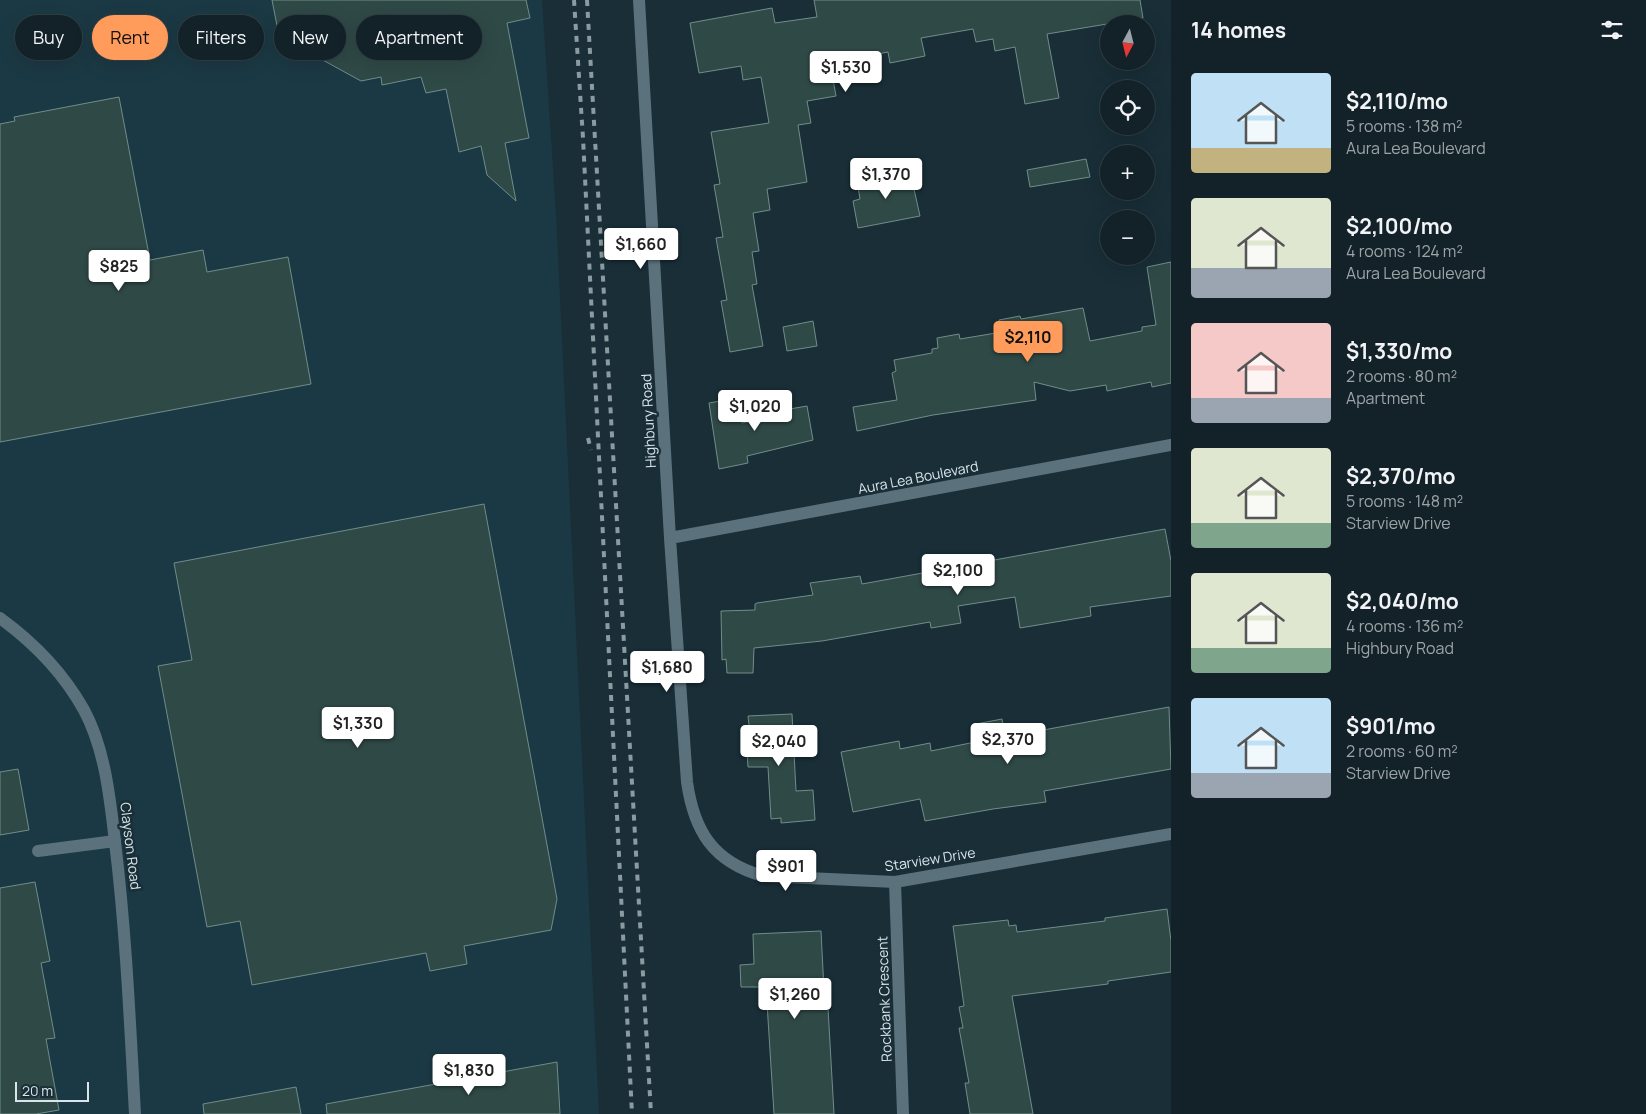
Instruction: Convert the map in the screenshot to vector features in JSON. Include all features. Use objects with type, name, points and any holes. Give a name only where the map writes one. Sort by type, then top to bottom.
[{"type":"street","name":"Highbury Road","points":[[639,0],[670,538],[687,782],[691,808],[706,837]]},
{"type":"street","name":"Aura Lea Boulevard","points":[[670,538],[1171,445]]},
{"type":"street","name":"Clayson Road","points":[[0,618],[29,642],[53,666],[84,710],[94,732],[108,790],[126,932],[135,1114]]},
{"type":"street","name":"Starview Drive","points":[[706,837],[721,858],[742,870],[762,876],[894,882],[1171,834]]},
{"type":"street","points":[[38,851],[115,841]]},
{"type":"street","name":"Rockbank Crescent","points":[[894,882],[903,1114]]},
{"type":"shaded area","points":[[0,0],[542,0],[556,214],[599,1114],[0,1114]]},
{"type":"building","points":[[272,0],[526,0],[530,18],[507,23],[529,138],[505,143],[516,201],[487,175],[481,146],[459,152],[446,89],[426,93],[421,77],[382,85],[381,77],[361,81],[323,60],[346,60],[346,15],[275,15]]},
{"type":"building","points":[[814,0],[1140,0],[1142,15],[1100,15],[1100,25],[1047,34],[1059,98],[1025,104],[1015,47],[995,51],[993,39],[976,42],[973,29],[921,38],[925,56],[890,63],[888,52],[830,63],[836,96],[807,101],[811,123],[798,125],[807,182],[767,189],[770,210],[753,213],[759,251],[752,252],[757,284],[752,285],[763,346],[730,352],[721,301],[727,300],[716,238],[723,237],[714,185],[720,184],[711,132],[769,123],[761,77],[743,80],[741,66],[699,73],[690,23],[772,8],[775,23],[817,17]]},
{"type":"building","points":[[119,97],[150,260],[203,250],[207,272],[288,257],[311,384],[0,442],[0,124],[15,121],[14,117]]},
{"type":"building","points":[[1086,159],[1090,177],[1030,187],[1027,170]]},
{"type":"building","points":[[910,171],[920,216],[858,228],[853,201],[860,199],[857,181]]},
{"type":"building","points":[[1171,262],[1171,383],[1152,387],[1151,382],[1107,391],[1106,385],[1070,391],[1034,382],[1036,400],[933,415],[857,431],[853,407],[897,400],[892,373],[896,371],[894,360],[932,353],[932,349],[938,348],[937,338],[959,334],[960,339],[1002,332],[999,320],[1020,316],[1021,319],[1083,308],[1090,341],[1142,331],[1142,327],[1156,325],[1147,267]]},
{"type":"building","points":[[813,321],[817,346],[787,351],[783,327]]},
{"type":"building","points":[[737,398],[742,423],[784,414],[784,410],[807,406],[813,440],[747,456],[748,463],[719,469],[709,403]]},
{"type":"building","points":[[484,504],[557,899],[551,930],[464,946],[467,964],[430,971],[426,953],[252,985],[240,921],[207,927],[158,666],[192,660],[174,563]]},
{"type":"building","points":[[1165,529],[1171,561],[1171,596],[1090,607],[1091,616],[1020,628],[1015,597],[958,606],[961,623],[931,628],[930,622],[822,641],[754,648],[753,673],[727,673],[726,659],[722,660],[721,611],[755,610],[755,604],[757,603],[813,595],[810,583],[860,576],[862,584]]},
{"type":"building","points":[[1169,707],[1171,769],[1044,791],[1046,802],[925,821],[920,799],[853,812],[841,752],[899,741],[900,749],[930,743],[931,751],[980,741],[976,724],[1002,719],[1005,737]]},
{"type":"building","points":[[792,714],[796,791],[813,790],[815,820],[781,823],[781,818],[771,819],[768,767],[748,767],[746,734],[750,734],[748,716]]},
{"type":"building","points":[[18,769],[29,830],[0,835],[0,772]]},
{"type":"building","points":[[35,882],[50,961],[41,963],[55,1038],[46,1039],[59,1110],[36,1114],[0,1114],[0,888]]},
{"type":"building","points":[[1167,909],[1171,941],[1171,972],[1108,981],[1108,984],[1012,996],[1033,1114],[970,1114],[965,1083],[969,1083],[959,1028],[963,1028],[959,1007],[964,1006],[953,926],[1008,920],[1009,926],[1016,925],[1017,932],[1105,921],[1105,918]]},
{"type":"building","points":[[821,931],[824,990],[827,990],[834,1114],[774,1114],[766,987],[741,987],[740,965],[754,964],[753,934]]},
{"type":"building","points":[[557,1062],[560,1114],[327,1114],[326,1104]]},
{"type":"building","points":[[296,1087],[301,1114],[204,1114],[203,1104]]},
{"type":"railway","points":[[574,0],[583,138],[632,1114]]},
{"type":"railway","points":[[587,0],[651,1114]]},
{"type":"railway","points":[[588,438],[591,450]]}]
